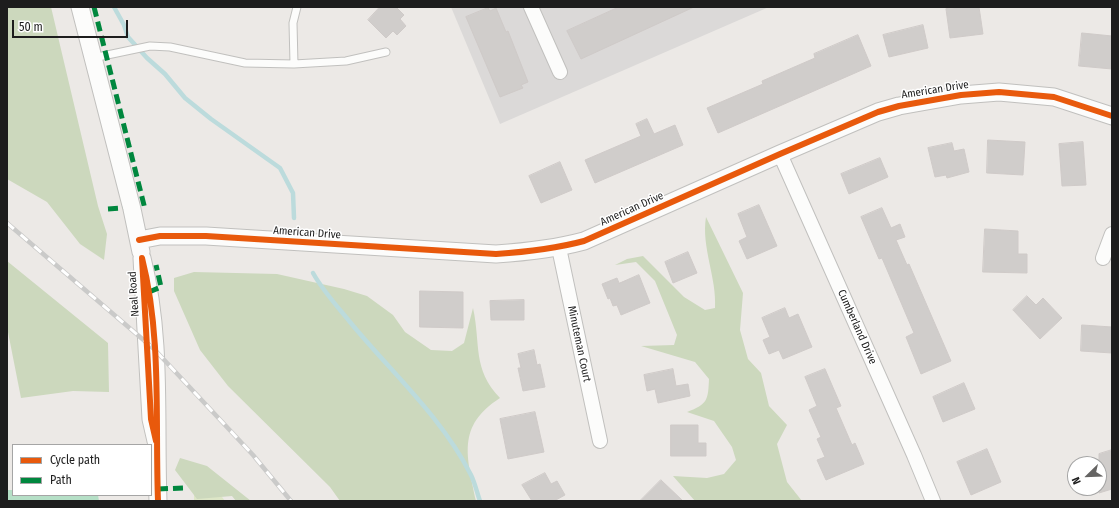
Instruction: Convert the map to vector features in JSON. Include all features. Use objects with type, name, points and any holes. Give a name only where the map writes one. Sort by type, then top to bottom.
[{"type":"street","name":"Neal Road","points":[[80,7],[139,240],[148,283],[152,320],[157,421],[156,441],[158,501]]},
{"type":"street","points":[[535,8],[560,72]]},
{"type":"street","name":"American Drive","points":[[139,240],[160,236],[206,236],[496,254],[559,248],[607,231],[878,112],[927,100],[961,95],[1000,92],[1030,94],[1054,97],[1112,116]]},
{"type":"street","name":"Cumberland Drive","points":[[780,154],[933,501]]},
{"type":"street","points":[[1103,258],[1112,234]]},
{"type":"street","name":"Minuteman Court","points":[[559,248],[600,441]]},
{"type":"lane","points":[[294,64],[293,22],[297,7]]},
{"type":"lane","points":[[93,58],[150,46],[170,47],[245,63],[270,65],[346,61],[386,52]]},
{"type":"shaded area","points":[[451,7],[769,7],[500,124]]},
{"type":"green space","points":[[7,7],[51,7],[98,206],[107,234],[104,260],[80,244],[47,202],[7,179]]},
{"type":"green space","points":[[706,217],[743,293],[740,330],[748,359],[761,373],[769,406],[787,425],[777,444],[787,482],[802,501],[695,501],[673,476],[707,478],[724,474],[736,460],[732,447],[714,421],[687,412],[703,404],[706,400],[708,392],[709,379],[695,362],[641,346],[674,345],[677,335],[655,281],[636,262],[615,265],[627,259],[643,256],[684,297],[705,310],[715,308],[714,285],[707,251],[705,228]]},
{"type":"green space","points":[[7,261],[108,343],[109,392],[73,391],[21,398],[7,327]]},
{"type":"green space","points":[[194,272],[277,274],[344,289],[367,296],[393,315],[405,332],[431,350],[452,351],[464,343],[473,308],[481,366],[485,377],[500,398],[486,409],[476,420],[471,431],[468,444],[468,456],[476,501],[340,501],[330,487],[228,386],[200,350],[174,291],[174,278]]},
{"type":"green space","points":[[180,458],[207,466],[251,501],[236,501],[232,496],[197,499],[175,470]]},
{"type":"green space","points":[[211,482],[225,501],[194,501],[194,487]]},
{"type":"green space","points":[[7,490],[12,490],[12,496],[98,496],[99,501],[7,501]]},
{"type":"building","points":[[380,7],[396,7],[404,15],[400,19],[406,26],[397,35],[393,31],[386,38],[368,20]]},
{"type":"building","points":[[619,7],[694,7],[581,59],[567,31]]},
{"type":"building","points":[[979,7],[983,34],[950,38],[946,9]]},
{"type":"building","points":[[488,8],[490,11],[496,8],[506,32],[508,31],[528,82],[521,85],[523,88],[500,97],[466,17]]},
{"type":"building","points":[[923,25],[928,48],[889,57],[883,35]]},
{"type":"building","points":[[1082,33],[1112,36],[1112,69],[1079,66]]},
{"type":"building","points":[[858,35],[871,66],[718,133],[707,108],[763,84],[762,81],[815,58],[814,54]]},
{"type":"building","points":[[647,119],[654,134],[675,125],[683,145],[595,183],[585,160],[641,136],[636,124]]},
{"type":"building","points":[[988,140],[1025,142],[1023,175],[987,173]]},
{"type":"building","points":[[1083,142],[1086,185],[1062,186],[1059,144]]},
{"type":"building","points":[[952,143],[954,151],[964,149],[969,172],[947,178],[946,175],[935,177],[928,148]]},
{"type":"building","points":[[880,158],[888,177],[849,194],[841,174]]},
{"type":"building","points":[[560,162],[572,190],[541,203],[529,176]]},
{"type":"building","points":[[759,205],[777,246],[747,259],[739,241],[747,237],[738,214]]},
{"type":"building","points":[[882,208],[891,228],[900,224],[905,237],[896,240],[907,265],[909,264],[951,361],[921,374],[906,337],[914,333],[882,258],[879,259],[861,217]]},
{"type":"building","points":[[985,229],[1018,231],[1018,254],[1027,254],[1027,273],[983,272]]},
{"type":"building","points":[[688,252],[697,273],[673,283],[665,262]]},
{"type":"building","points":[[639,275],[650,303],[621,315],[617,305],[613,306],[610,298],[608,299],[602,284],[617,278],[619,283]]},
{"type":"building","points":[[420,291],[463,292],[463,328],[420,327]]},
{"type":"building","points":[[1027,296],[1036,305],[1043,298],[1062,318],[1040,339],[1013,310]]},
{"type":"building","points":[[524,300],[524,320],[491,320],[490,301]]},
{"type":"building","points":[[785,308],[789,318],[798,314],[812,347],[783,359],[779,350],[769,354],[763,340],[770,337],[762,318]]},
{"type":"building","points":[[1082,325],[1112,327],[1112,353],[1081,351]]},
{"type":"building","points":[[534,350],[537,365],[540,364],[545,387],[523,391],[518,368],[521,368],[518,354]]},
{"type":"building","points":[[673,369],[676,386],[688,384],[690,396],[658,403],[655,389],[647,391],[644,375]]},
{"type":"building","points":[[825,369],[841,406],[836,408],[852,445],[855,443],[864,464],[826,480],[817,460],[825,457],[817,439],[821,437],[809,410],[817,406],[805,377]]},
{"type":"building","points":[[964,383],[975,409],[943,422],[933,397]]},
{"type":"building","points":[[535,412],[544,452],[508,459],[500,419]]},
{"type":"building","points":[[671,425],[698,425],[698,443],[706,443],[706,456],[671,456]]},
{"type":"building","points":[[987,449],[1001,482],[971,495],[957,462]]},
{"type":"building","points":[[1112,450],[1112,489],[1107,491],[1107,456],[1099,456],[1099,454]]},
{"type":"building","points":[[545,473],[551,484],[557,481],[565,495],[554,501],[532,501],[522,485]]},
{"type":"building","points":[[661,480],[683,501],[640,501]]},
{"type":"waterway","points":[[114,7],[124,25],[128,37],[147,58],[165,74],[185,98],[211,119],[280,168],[293,193],[294,218]]},
{"type":"waterway","points":[[313,273],[335,304],[415,395],[445,433],[471,475],[480,501]]},
{"type":"railway","points":[[7,223],[154,349],[253,455],[291,501]]},
{"type":"marked path","points":[[94,7],[145,209]]},
{"type":"marked path","points":[[108,209],[123,208]]},
{"type":"marked path","points":[[149,292],[161,287],[156,265]]},
{"type":"marked path","points":[[158,489],[183,488]]},
{"type":"cycle path","points":[[139,240],[160,236],[206,236],[496,254],[540,250],[584,241],[780,154],[878,112],[899,106],[961,95],[999,92],[1054,97],[1112,116]]},
{"type":"cycle path","points":[[156,441],[151,419],[142,258],[153,318],[155,348],[158,501]]}]
